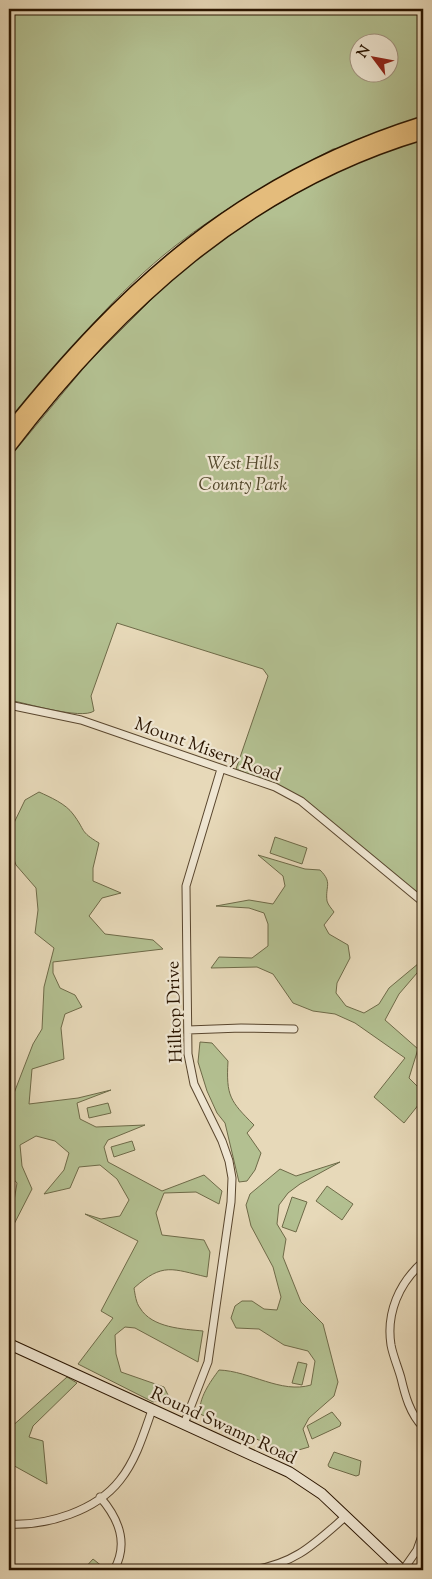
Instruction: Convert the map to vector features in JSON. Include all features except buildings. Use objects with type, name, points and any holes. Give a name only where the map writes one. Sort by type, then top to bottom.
[{"type":"highway","points":[[9,431],[100,325],[145,281],[187,246],[231,214],[297,175],[374,140],[423,123]]},
{"type":"highway","points":[[9,447],[34,414],[115,323],[180,263],[217,234],[307,180],[357,157],[423,133]]},
{"type":"street","name":"Mount Misery Road","points":[[9,705],[82,720],[221,769],[255,779],[301,801],[423,902]]},
{"type":"street","name":"Hilltop Drive","points":[[184,1424],[208,1362],[232,1192],[229,1161],[222,1141],[194,1084],[188,1054],[186,886],[221,769]]},
{"type":"street","points":[[188,1030],[294,1029]]},
{"type":"street","points":[[423,1262],[409,1275],[400,1289],[391,1319],[390,1333],[391,1346],[405,1393],[411,1409],[423,1427]]},
{"type":"street","name":"Round Swamp Road","points":[[9,1344],[289,1472],[322,1494],[402,1570]]},
{"type":"street","points":[[9,1524],[49,1521],[70,1515],[112,1489],[128,1467],[152,1410]]},
{"type":"street","points":[[100,1497],[111,1510],[122,1536],[123,1548],[114,1570]]},
{"type":"street","points":[[253,1570],[271,1567],[294,1559],[345,1517]]},
{"type":"street","points":[[402,1570],[417,1550],[423,1533]]},
{"type":"green space","points":[[9,9],[423,9],[423,119],[342,149],[333,149],[252,194],[194,232],[153,264],[113,303],[20,408],[9,426]]},
{"type":"green space","name":"West Hills County Park","points":[[423,139],[423,897],[293,793],[236,769],[268,676],[263,669],[117,623],[91,696],[94,711],[78,714],[9,700],[9,458],[87,364],[162,289],[205,252],[264,212],[320,180],[385,151]]},
{"type":"green space","points":[[39,792],[66,807],[73,814],[85,833],[99,843],[93,868],[93,881],[121,893],[102,898],[89,916],[105,934],[153,940],[163,949],[53,962],[53,973],[60,988],[75,995],[82,1007],[65,1014],[61,1028],[64,1059],[32,1069],[29,1104],[78,1098],[111,1090],[77,1103],[80,1119],[96,1127],[145,1125],[108,1140],[104,1147],[108,1162],[162,1191],[204,1175],[222,1191],[219,1204],[196,1192],[164,1193],[156,1213],[162,1235],[204,1240],[210,1252],[207,1277],[176,1270],[161,1271],[153,1274],[134,1288],[139,1306],[145,1315],[152,1320],[168,1326],[203,1331],[198,1362],[135,1328],[125,1327],[115,1335],[116,1354],[121,1372],[164,1387],[169,1397],[153,1402],[78,1364],[113,1318],[101,1311],[138,1241],[85,1214],[101,1219],[120,1216],[129,1200],[117,1179],[100,1165],[79,1167],[70,1188],[44,1194],[64,1170],[69,1153],[55,1141],[36,1136],[20,1145],[22,1166],[32,1189],[9,1234],[9,1202],[14,1201],[17,1183],[9,1174],[9,1106],[33,1044],[42,1029],[44,987],[54,948],[35,933],[38,910],[36,888],[16,865],[10,849],[12,827],[25,800]]},
{"type":"green space","points":[[275,837],[307,848],[302,864],[270,853]]},
{"type":"green space","points":[[258,855],[305,869],[320,870],[324,874],[328,885],[327,901],[334,912],[324,925],[329,934],[348,945],[350,958],[337,983],[336,993],[346,1006],[364,1013],[379,1004],[389,988],[419,963],[423,966],[399,994],[385,1020],[418,1049],[409,1078],[423,1092],[423,1099],[404,1123],[374,1097],[405,1058],[355,1023],[335,1014],[313,1011],[293,1003],[273,974],[257,967],[211,968],[219,957],[252,958],[268,946],[268,924],[264,913],[249,908],[216,906],[249,900],[273,904],[285,886],[283,876]]},
{"type":"green space","points":[[200,1042],[212,1043],[228,1061],[228,1082],[231,1097],[254,1125],[247,1133],[261,1153],[255,1170],[247,1181],[239,1182],[225,1123],[217,1113],[207,1091],[198,1062]]},
{"type":"green space","points":[[108,1103],[111,1113],[89,1118],[87,1108]]},
{"type":"green space","points":[[132,1141],[135,1150],[114,1157],[111,1147]]},
{"type":"green space","points":[[340,1162],[300,1184],[288,1193],[279,1205],[277,1224],[286,1239],[283,1257],[301,1302],[323,1324],[338,1382],[334,1396],[309,1418],[303,1429],[309,1447],[288,1453],[200,1414],[201,1402],[219,1370],[231,1371],[288,1387],[311,1385],[315,1361],[308,1351],[284,1345],[259,1329],[236,1328],[231,1318],[235,1306],[242,1301],[252,1301],[264,1309],[277,1310],[281,1297],[273,1267],[251,1226],[246,1205],[250,1194],[280,1169],[296,1176]]},
{"type":"green space","points":[[327,1186],[353,1204],[342,1220],[316,1201]]},
{"type":"green space","points":[[292,1197],[307,1202],[296,1232],[282,1227]]},
{"type":"green space","points":[[298,1362],[307,1364],[302,1385],[292,1383]]},
{"type":"green space","points":[[67,1377],[77,1383],[33,1426],[29,1437],[43,1441],[47,1484],[9,1463],[9,1429]]},
{"type":"green space","points":[[332,1412],[341,1423],[340,1426],[312,1439],[307,1426]]},
{"type":"green space","points":[[334,1452],[361,1461],[359,1475],[356,1476],[329,1467],[328,1465]]},
{"type":"green space","points":[[93,1559],[103,1567],[101,1570],[83,1570]]}]
